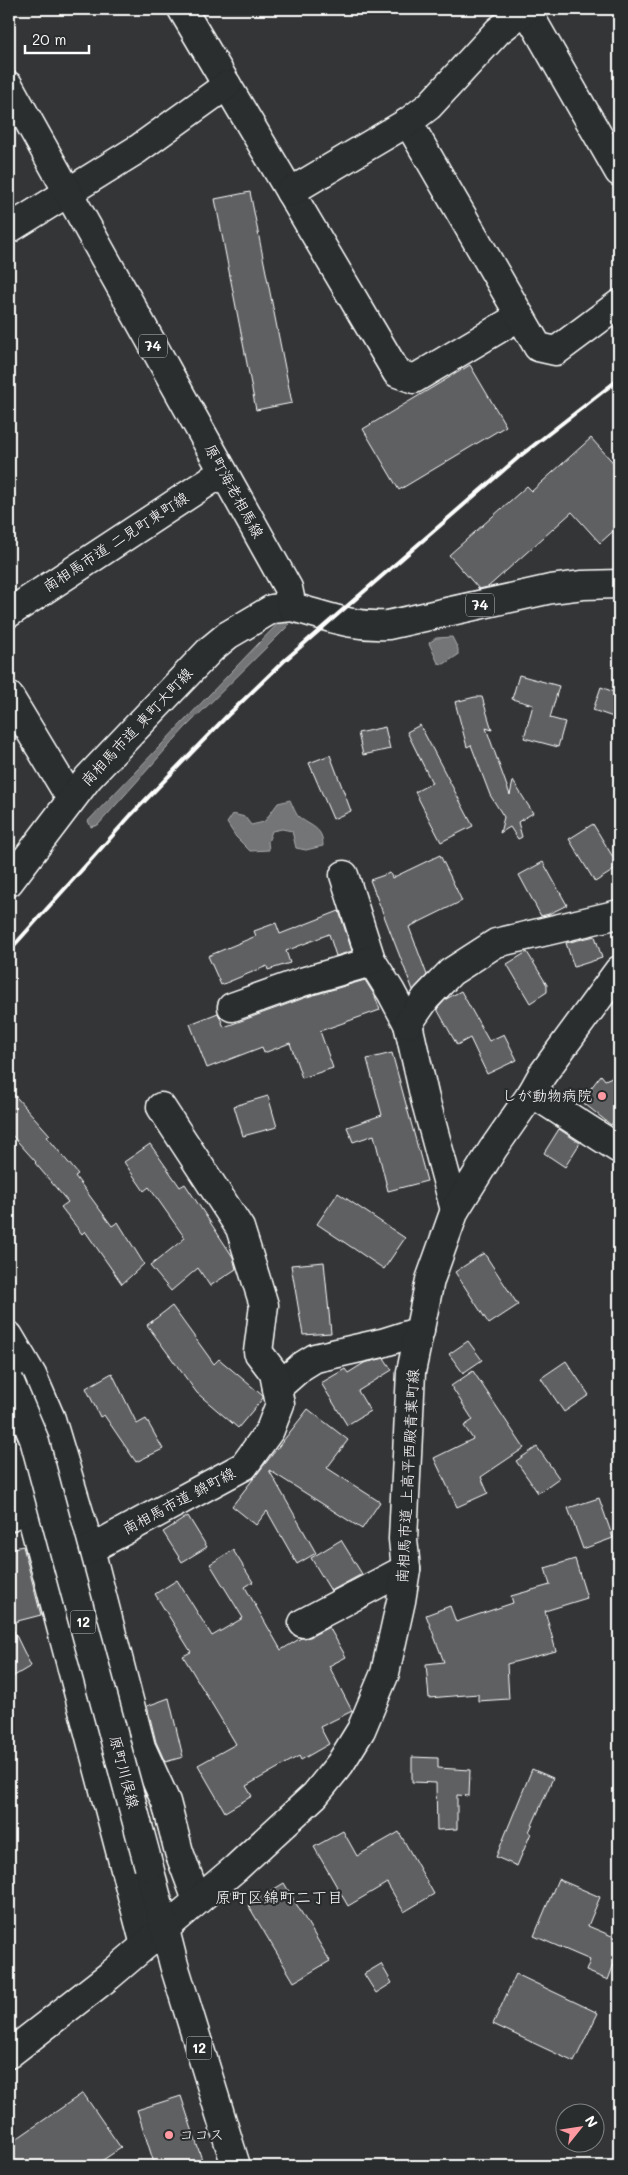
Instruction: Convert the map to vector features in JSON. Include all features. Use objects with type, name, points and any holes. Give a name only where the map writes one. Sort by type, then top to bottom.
[{"type":"street","points":[[182,9],[397,373],[414,379],[520,316]]},
{"type":"street","points":[[290,192],[408,122],[429,106],[498,31],[526,9],[619,172]]},
{"type":"street","points":[[9,229],[138,148],[227,85]]},
{"type":"street","name":"原町海老相馬線","points":[[9,86],[288,588],[292,607]]},
{"type":"street","points":[[408,122],[538,347],[556,351],[619,304]]},
{"type":"street","name":"南相馬市道 二見町東町線","points":[[9,613],[223,472]]},
{"type":"street","name":"74","points":[[292,607],[366,626],[388,625],[551,589],[583,584],[619,584]]},
{"type":"street","name":"南相馬市道 東町大町線","points":[[9,882],[71,799],[127,736],[211,649],[228,635],[272,609],[292,607]]},
{"type":"street","points":[[9,696],[71,799]]},
{"type":"street","points":[[344,875],[371,960],[392,992],[408,1024],[425,1100],[456,1210]]},
{"type":"street","points":[[408,1024],[426,998],[451,972],[496,943],[619,914]]},
{"type":"street","points":[[232,1006],[302,982],[364,964],[371,960]]},
{"type":"street","name":"南相馬市道 上高平西殿青葉町線","points":[[9,2054],[155,1937],[236,1868],[315,1795],[340,1764],[361,1730],[385,1673],[402,1601],[406,1569],[404,1539],[412,1372],[430,1280],[456,1210],[493,1149],[542,1076],[619,970]]},
{"type":"street","points":[[532,1093],[619,1149]]},
{"type":"street","points":[[161,1107],[240,1228],[264,1305],[258,1352],[274,1373],[277,1388]]},
{"type":"street","points":[[277,1388],[302,1366],[315,1358],[382,1343],[420,1331]]},
{"type":"street","points":[[9,1336],[32,1374],[51,1419],[141,1747],[166,1802],[179,1852],[197,1900]]},
{"type":"street","name":"原町川俣線","points":[[9,1380],[34,1439],[149,1867],[155,1937],[236,2166]]},
{"type":"street","name":"南相馬市道 錦町線","points":[[87,1551],[244,1466],[270,1430],[280,1404],[277,1388]]},
{"type":"street","points":[[9,1438],[19,1511],[50,1571],[155,1937]]},
{"type":"street","points":[[303,1623],[406,1569]]},
{"type":"shaded area","points":[[283,618],[289,625],[184,729],[98,825],[91,827],[88,821]]},
{"type":"shaded area","points":[[452,637],[458,649],[458,655],[444,664],[438,663],[429,643],[436,638]]},
{"type":"shaded area","points":[[290,800],[298,816],[319,831],[323,846],[306,850],[296,848],[292,831],[282,829],[272,831],[268,842],[269,850],[250,851],[236,837],[227,823],[233,814],[245,817],[251,825],[264,822],[278,803]]},
{"type":"building","points":[[250,192],[292,403],[256,410],[215,199]]},
{"type":"building","points":[[470,365],[506,426],[399,490],[363,429]]},
{"type":"building","points":[[591,438],[619,469],[619,526],[600,543],[572,512],[488,587],[479,589],[449,555],[527,486],[532,491]]},
{"type":"building","points":[[519,675],[559,686],[550,718],[565,722],[558,747],[524,738],[533,705],[512,699]]},
{"type":"building","points":[[601,687],[619,694],[619,719],[593,710]]},
{"type":"building","points":[[482,697],[492,730],[486,728],[510,795],[513,781],[533,813],[518,822],[522,837],[518,839],[510,827],[500,833],[504,817],[490,795],[471,745],[467,747],[455,702]]},
{"type":"building","points":[[420,725],[473,826],[441,842],[415,792],[432,783],[407,732]]},
{"type":"building","points":[[385,727],[390,749],[363,755],[358,733]]},
{"type":"building","points":[[330,755],[351,811],[333,819],[309,763]]},
{"type":"building","points":[[593,824],[619,867],[595,882],[569,839]]},
{"type":"building","points":[[440,855],[462,901],[409,927],[427,975],[413,990],[370,880],[390,873],[392,878]]},
{"type":"building","points":[[543,862],[567,905],[541,916],[519,875]]},
{"type":"building","points":[[339,911],[352,951],[336,956],[329,934],[286,951],[290,963],[268,970],[267,966],[221,985],[208,956],[256,936],[254,931],[276,923],[280,934]]},
{"type":"building","points":[[595,936],[602,958],[574,967],[566,943]]},
{"type":"building","points":[[527,952],[547,985],[547,992],[530,1003],[507,964]]},
{"type":"building","points":[[365,980],[375,996],[380,1010],[320,1031],[333,1068],[302,1078],[290,1043],[264,1053],[262,1047],[207,1068],[190,1024],[218,1013],[224,1027],[307,997]]},
{"type":"building","points":[[461,991],[489,1041],[504,1034],[517,1060],[487,1074],[470,1038],[457,1045],[437,1009],[446,999]]},
{"type":"building","points":[[392,1053],[427,1181],[388,1191],[374,1135],[353,1142],[347,1127],[382,1115],[367,1059]]},
{"type":"building","name":"しが動物病院","points":[[619,1074],[619,1115],[611,1125],[581,1101],[601,1075],[605,1080]]},
{"type":"building","points":[[9,1089],[50,1135],[47,1137],[78,1174],[75,1176],[112,1226],[118,1222],[144,1264],[122,1284],[85,1231],[82,1234],[61,1207],[68,1202],[9,1132]]},
{"type":"building","points":[[268,1096],[277,1127],[243,1136],[234,1106]]},
{"type":"building","points":[[559,1129],[580,1143],[565,1167],[544,1153]]},
{"type":"building","points":[[150,1144],[180,1187],[185,1184],[233,1257],[236,1269],[210,1286],[198,1268],[171,1291],[150,1266],[185,1238],[149,1187],[144,1191],[124,1162]]},
{"type":"building","points":[[338,1193],[405,1238],[384,1269],[317,1224]]},
{"type":"building","points":[[484,1253],[518,1305],[489,1324],[455,1272]]},
{"type":"building","points":[[324,1262],[331,1333],[303,1335],[291,1265]]},
{"type":"building","points":[[172,1306],[214,1364],[219,1359],[263,1396],[238,1428],[197,1393],[147,1325]]},
{"type":"building","points":[[468,1341],[482,1360],[463,1373],[449,1354]]},
{"type":"building","points":[[384,1358],[392,1370],[358,1391],[370,1411],[347,1425],[321,1383],[345,1369],[348,1373],[364,1363]]},
{"type":"building","points":[[566,1361],[589,1395],[564,1412],[541,1378]]},
{"type":"building","points":[[473,1371],[524,1448],[481,1477],[488,1493],[457,1507],[434,1458],[473,1439],[464,1426],[473,1420],[451,1386]]},
{"type":"building","points":[[112,1373],[137,1424],[146,1419],[163,1449],[136,1462],[104,1415],[100,1417],[86,1388]]},
{"type":"building","points":[[308,1409],[348,1440],[327,1468],[380,1502],[362,1529],[269,1470],[316,1553],[297,1564],[267,1511],[256,1525],[232,1506]]},
{"type":"building","points":[[537,1447],[559,1478],[538,1493],[516,1461]]},
{"type":"building","points":[[599,1498],[613,1538],[583,1549],[568,1508]]},
{"type":"building","points":[[188,1516],[207,1547],[182,1562],[163,1532]]},
{"type":"building","points":[[341,1540],[362,1574],[331,1591],[311,1558]]},
{"type":"building","points":[[23,1546],[41,1615],[10,1623],[31,1666],[9,1679],[9,1549]]},
{"type":"building","points":[[233,1550],[253,1582],[245,1587],[281,1650],[301,1638],[310,1637],[329,1627],[346,1657],[329,1666],[352,1711],[320,1727],[329,1744],[301,1760],[299,1756],[246,1786],[252,1796],[225,1812],[198,1765],[236,1744],[183,1656],[191,1652],[155,1594],[177,1580],[212,1636],[243,1618],[210,1564]]},
{"type":"building","points":[[575,1559],[587,1598],[545,1611],[556,1651],[507,1664],[509,1699],[478,1701],[478,1694],[429,1698],[426,1664],[444,1662],[426,1615],[450,1606],[456,1622],[513,1603],[511,1596],[550,1585],[545,1568]]},
{"type":"building","points":[[169,1698],[183,1757],[165,1762],[156,1742],[147,1706]]},
{"type":"building","points":[[412,1757],[438,1758],[438,1768],[470,1770],[469,1796],[457,1795],[457,1829],[437,1830],[436,1783],[412,1782]]},
{"type":"building","points":[[532,1769],[553,1778],[529,1832],[531,1833],[517,1866],[496,1857]]},
{"type":"building","points":[[343,1831],[357,1856],[399,1832],[434,1894],[404,1912],[387,1883],[348,1906],[314,1847]]},
{"type":"building","points":[[558,1879],[600,1897],[588,1926],[619,1939],[619,1951],[608,1980],[586,1971],[590,1960],[534,1936]]},
{"type":"building","points":[[284,1883],[330,1961],[294,1982],[248,1905]]},
{"type":"building","points":[[381,1964],[392,1983],[376,1993],[364,1974]]},
{"type":"building","points":[[516,1974],[598,2013],[574,2062],[493,2024]]},
{"type":"building","points":[[83,2093],[121,2148],[94,2166],[9,2166],[9,2144]]},
{"type":"building","name":"ココス","points":[[181,2096],[202,2160],[182,2166],[155,2166],[137,2110]]},
{"type":"railway","points":[[9,951],[131,815],[227,716],[284,661],[520,456],[619,379]]},
{"type":"place","name":"しが動物病院","points":[[602,1096]]},
{"type":"place","name":"ココス","points":[[169,2135]]},
{"type":"district","name":"原町区錦町二丁目","points":[[279,1897]]}]
